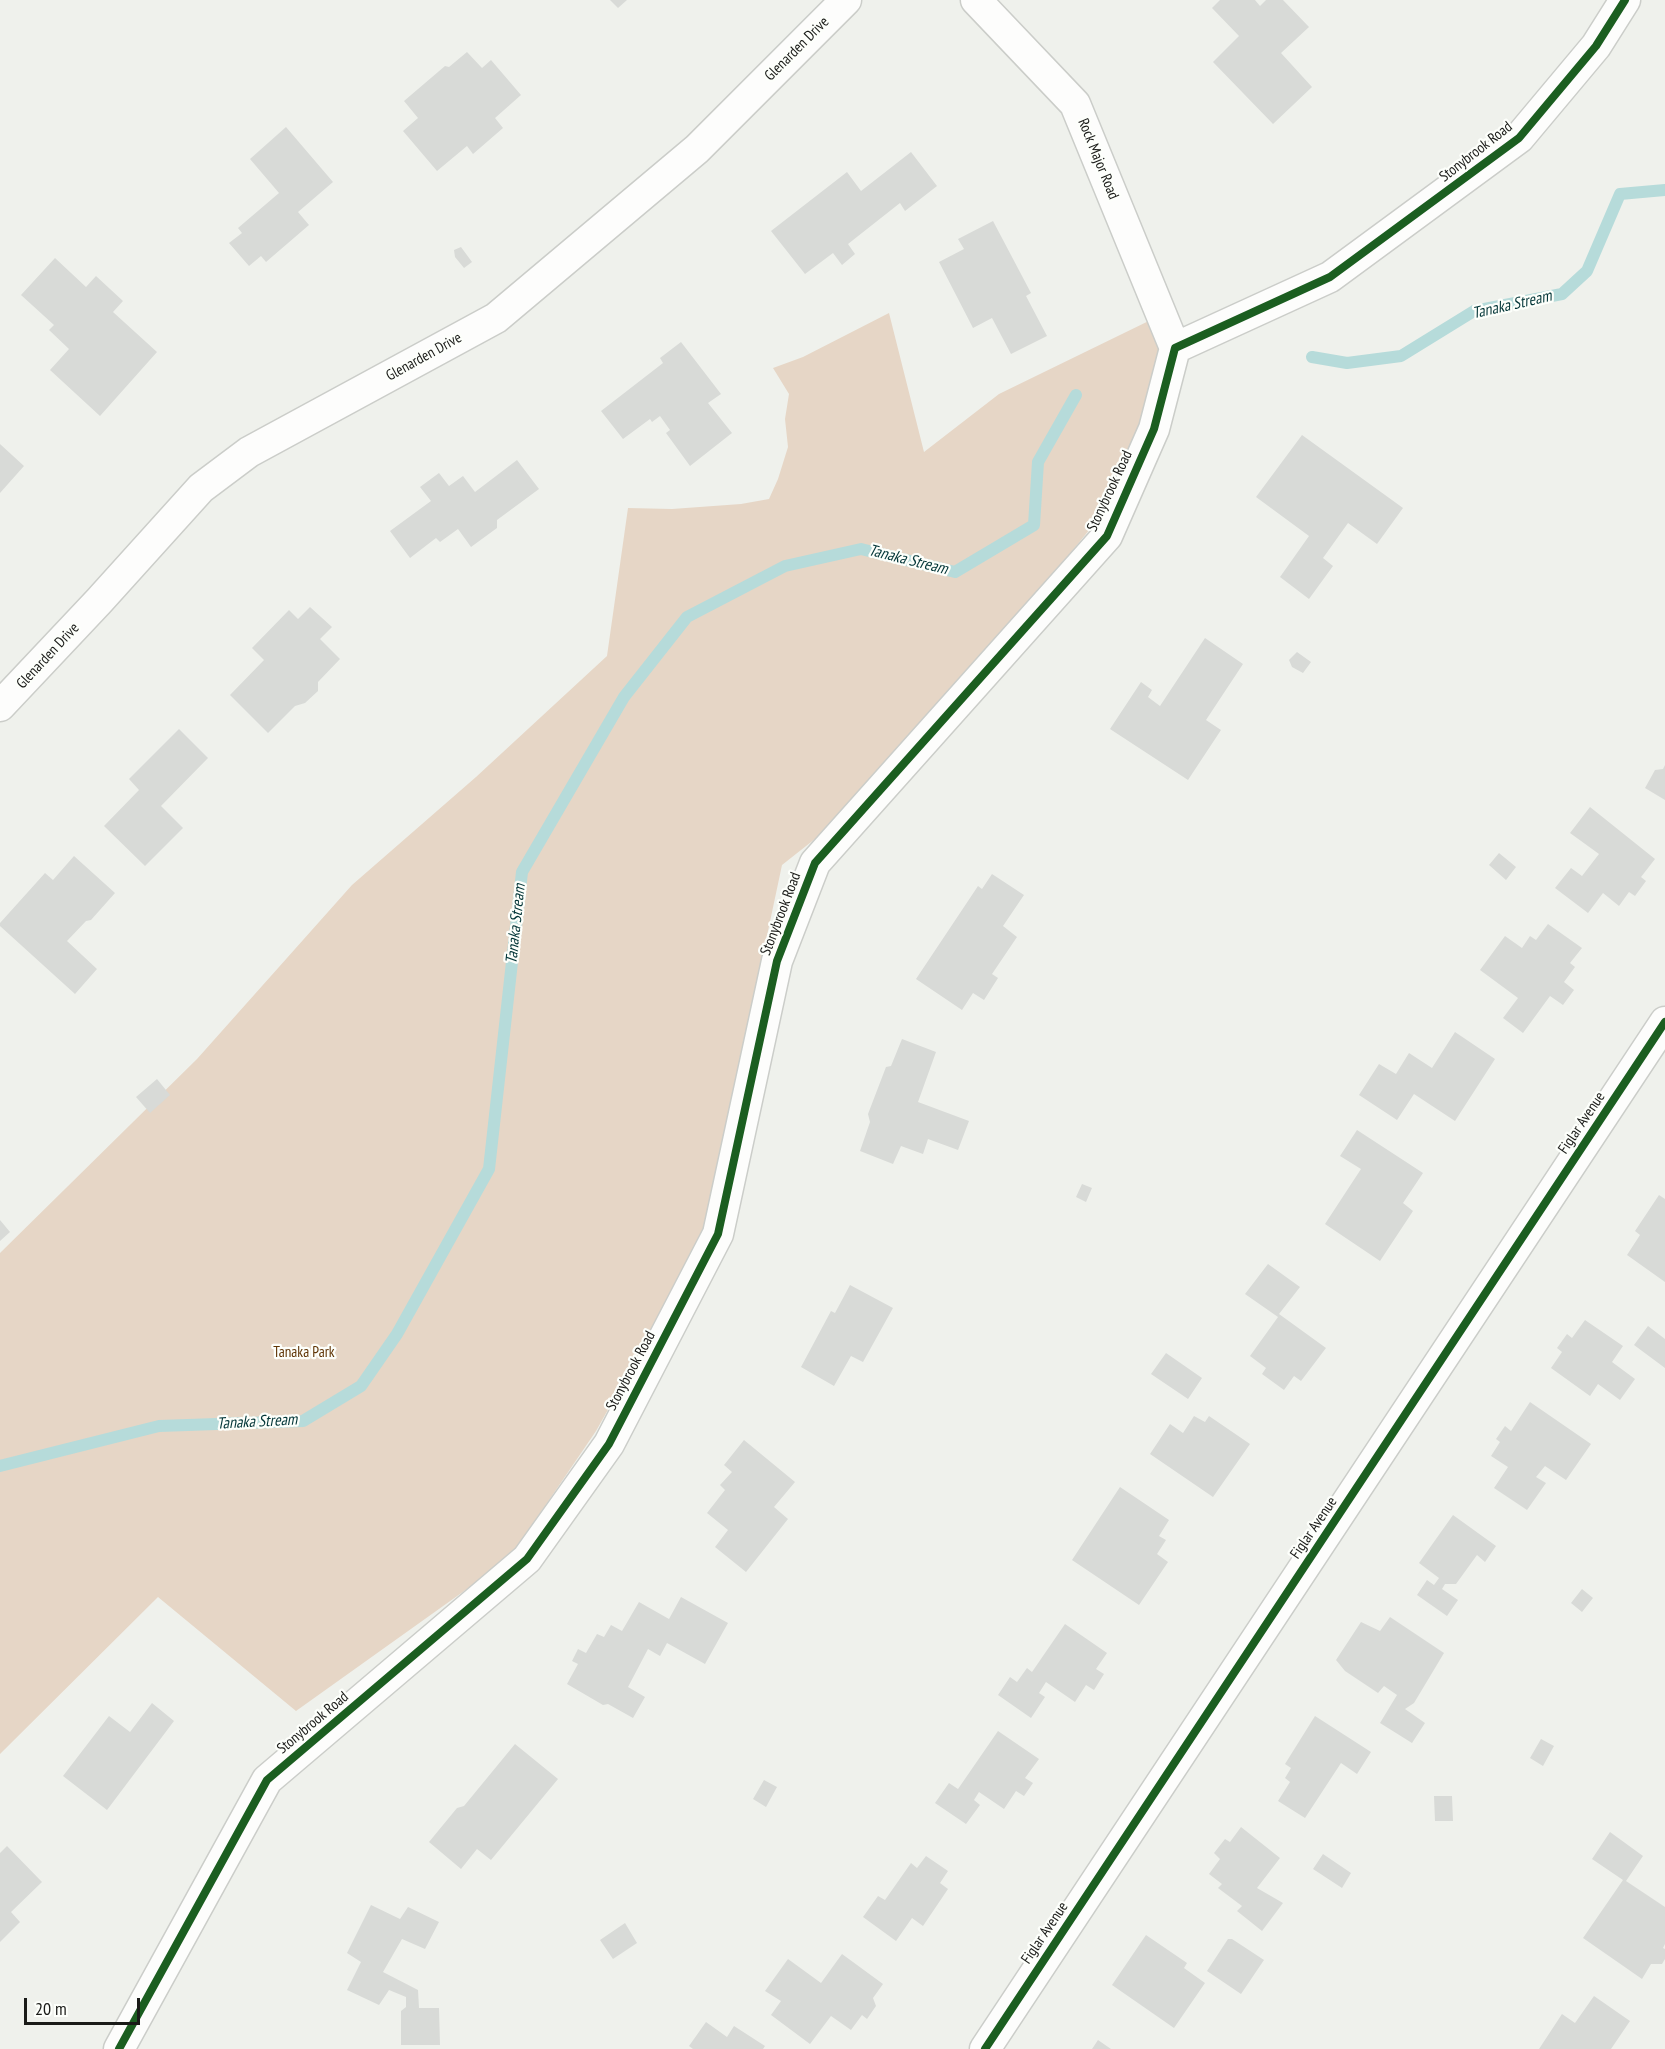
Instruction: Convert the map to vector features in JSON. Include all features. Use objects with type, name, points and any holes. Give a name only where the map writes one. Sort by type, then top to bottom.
[{"type":"street","name":"Glenarden Drive","points":[[0,706],[201,488],[249,452],[496,318],[697,149],[846,0]]},
{"type":"street","name":"Rock Major Road","points":[[976,0],[1075,104],[1175,348]]},
{"type":"street","name":"Stonybrook Road","points":[[119,2049],[267,1780],[527,1559],[609,1444],[718,1234],[777,962],[815,863],[1107,536],[1154,429],[1175,348],[1330,277],[1519,138],[1596,46],[1625,0]]},
{"type":"street","name":"Figlar Avenue","points":[[985,2049],[1665,1022]]},
{"type":"green space","name":"Tanaka Park","points":[[889,313],[924,452],[999,394],[1161,315],[1169,361],[1098,519],[948,705],[839,820],[782,865],[702,1242],[596,1431],[509,1559],[296,1711],[158,1597],[0,1754],[0,1253],[197,1059],[352,885],[476,777],[607,656],[628,508],[672,509],[741,504],[769,499],[788,447],[785,419],[789,394],[773,368],[803,357]]},
{"type":"building","points":[[610,0],[627,0],[618,8]]},
{"type":"building","points":[[1220,0],[1255,0],[1260,6],[1266,0],[1283,0],[1309,27],[1281,53],[1312,87],[1273,124],[1213,62],[1239,36],[1212,8]]},
{"type":"building","points":[[467,52],[482,68],[491,60],[521,95],[495,118],[503,128],[473,154],[467,146],[437,171],[403,131],[418,118],[404,101],[445,66],[449,67]]},
{"type":"building","points":[[286,127],[333,182],[298,212],[309,225],[266,262],[261,256],[249,266],[229,243],[242,233],[238,228],[279,193],[250,159]]},
{"type":"building","points":[[911,152],[937,186],[905,211],[900,203],[848,244],[855,254],[842,265],[833,253],[805,274],[771,231],[847,172],[861,191]]},
{"type":"building","points":[[993,221],[1031,293],[1026,296],[1047,336],[1011,354],[992,318],[973,328],[939,262],[964,249],[958,239]]},
{"type":"building","points":[[461,247],[472,262],[464,268],[455,257],[454,250]]},
{"type":"building","points":[[55,258],[86,287],[96,276],[123,301],[113,312],[157,352],[100,416],[50,370],[69,349],[49,330],[54,325],[21,295]]},
{"type":"building","points":[[681,342],[721,394],[708,403],[732,433],[690,466],[666,433],[670,430],[660,416],[652,422],[650,419],[623,439],[601,411],[663,363],[660,358]]},
{"type":"building","points":[[1302,435],[1403,508],[1377,544],[1348,523],[1323,558],[1333,566],[1309,599],[1280,577],[1309,536],[1256,497]]},
{"type":"building","points":[[0,444],[24,466],[0,493]]},
{"type":"building","points":[[517,460],[539,489],[497,520],[497,528],[471,547],[458,529],[440,542],[436,538],[410,558],[390,531],[431,501],[420,487],[439,473],[449,486],[463,476],[475,492]]},
{"type":"building","points":[[310,607],[332,627],[320,639],[340,659],[318,682],[318,691],[305,703],[295,706],[268,733],[230,695],[264,660],[252,648],[289,610],[298,619]]},
{"type":"building","points":[[1205,638],[1243,664],[1206,720],[1221,730],[1188,780],[1110,729],[1141,682],[1152,690],[1148,697],[1160,706]]},
{"type":"building","points":[[1297,652],[1311,662],[1303,673],[1292,667],[1289,660]]},
{"type":"building","points":[[179,729],[208,758],[161,806],[183,828],[145,866],[104,826],[139,790],[129,779]]},
{"type":"building","points":[[1665,765],[1665,800],[1645,788],[1655,770],[1663,769]]},
{"type":"building","points":[[1590,807],[1655,859],[1641,877],[1646,881],[1635,896],[1629,892],[1619,906],[1603,893],[1588,913],[1555,888],[1571,868],[1582,876],[1599,854],[1570,833]]},
{"type":"building","points":[[1499,853],[1516,867],[1506,880],[1489,865]]},
{"type":"building","points":[[74,856],[115,893],[91,920],[86,921],[67,941],[97,969],[75,994],[0,926],[0,923],[45,873],[53,880]]},
{"type":"building","points":[[992,874],[1024,895],[1003,926],[1017,937],[992,974],[998,978],[984,1000],[973,993],[962,1010],[916,979],[978,886],[982,889]]},
{"type":"building","points":[[1548,924],[1582,948],[1570,963],[1575,967],[1564,982],[1574,990],[1563,1005],[1550,996],[1523,1033],[1503,1018],[1518,998],[1480,970],[1505,936],[1522,948],[1530,936],[1536,940]]},
{"type":"building","points":[[1455,1032],[1495,1059],[1455,1121],[1414,1094],[1397,1120],[1359,1095],[1379,1064],[1396,1074],[1409,1053],[1432,1068]]},
{"type":"building","points":[[902,1039],[936,1052],[918,1102],[969,1121],[958,1150],[928,1139],[923,1154],[901,1146],[893,1164],[860,1151],[870,1122],[868,1114],[886,1067],[891,1066]]},
{"type":"building","points":[[157,1079],[170,1095],[150,1113],[136,1097]]},
{"type":"building","points":[[1357,1130],[1423,1173],[1403,1203],[1413,1211],[1380,1261],[1325,1224],[1361,1169],[1340,1156]]},
{"type":"building","points":[[1082,1184],[1092,1188],[1086,1202],[1076,1197]]},
{"type":"building","points":[[1659,1195],[1665,1199],[1665,1282],[1627,1255],[1640,1235],[1635,1231]]},
{"type":"building","points":[[0,1220],[10,1232],[0,1241]]},
{"type":"building","points":[[1268,1264],[1300,1287],[1279,1314],[1326,1348],[1301,1381],[1294,1376],[1284,1390],[1262,1374],[1266,1368],[1250,1356],[1278,1317],[1245,1294]]},
{"type":"building","points":[[850,1285],[893,1308],[863,1362],[851,1356],[834,1386],[801,1367],[831,1311],[835,1313]]},
{"type":"building","points":[[1585,1320],[1623,1346],[1612,1362],[1635,1379],[1620,1400],[1598,1384],[1590,1396],[1551,1368],[1562,1352],[1557,1348],[1567,1334],[1572,1338]]},
{"type":"building","points":[[1648,1326],[1665,1339],[1665,1368],[1634,1345]]},
{"type":"building","points":[[1166,1353],[1202,1378],[1188,1399],[1151,1374]]},
{"type":"building","points":[[1530,1402],[1591,1444],[1566,1480],[1545,1466],[1536,1477],[1546,1483],[1527,1510],[1494,1488],[1508,1467],[1491,1456],[1500,1442],[1496,1439],[1505,1426],[1511,1431]]},
{"type":"building","points":[[1194,1416],[1205,1422],[1209,1416],[1250,1444],[1213,1497],[1150,1454],[1170,1424],[1183,1433]]},
{"type":"building","points":[[744,1440],[795,1482],[774,1507],[788,1519],[746,1572],[715,1547],[728,1530],[707,1513],[725,1490],[720,1485],[732,1472],[724,1465]]},
{"type":"building","points":[[1120,1487],[1169,1520],[1159,1536],[1166,1540],[1157,1554],[1168,1562],[1139,1605],[1072,1560]]},
{"type":"building","points":[[1453,1515],[1496,1546],[1485,1562],[1477,1555],[1456,1584],[1445,1584],[1442,1589],[1458,1600],[1447,1616],[1417,1595],[1427,1580],[1434,1585],[1439,1578],[1419,1563]]},
{"type":"building","points":[[1582,1589],[1593,1598],[1582,1612],[1571,1603]]},
{"type":"building","points":[[681,1597],[728,1623],[705,1664],[667,1643],[660,1656],[648,1649],[628,1687],[645,1697],[633,1718],[608,1704],[603,1705],[567,1684],[578,1664],[572,1661],[578,1649],[586,1653],[597,1634],[604,1637],[611,1625],[622,1631],[639,1602],[669,1619]]},
{"type":"building","points":[[1390,1617],[1444,1653],[1414,1703],[1405,1709],[1425,1723],[1412,1743],[1380,1723],[1397,1695],[1384,1686],[1378,1693],[1345,1671],[1336,1660],[1361,1622],[1380,1631]]},
{"type":"building","points":[[1065,1624],[1107,1653],[1096,1669],[1104,1674],[1094,1690],[1086,1685],[1075,1702],[1046,1682],[1039,1693],[1045,1697],[1031,1718],[998,1695],[1010,1677],[1017,1682],[1027,1668],[1032,1672]]},
{"type":"building","points":[[152,1703],[174,1721],[107,1810],[63,1776],[109,1716],[130,1732]]},
{"type":"building","points":[[1315,1716],[1371,1752],[1357,1774],[1341,1763],[1305,1818],[1278,1801],[1290,1782],[1285,1778],[1291,1768],[1285,1764]]},
{"type":"building","points":[[998,1731],[1039,1759],[1025,1778],[1033,1783],[1024,1796],[1016,1791],[1004,1809],[979,1792],[974,1800],[980,1805],[966,1824],[935,1803],[949,1783],[958,1789]]},
{"type":"building","points":[[1541,1739],[1554,1746],[1543,1766],[1530,1758]]},
{"type":"building","points":[[515,1744],[558,1779],[491,1860],[477,1849],[461,1869],[429,1842],[457,1808],[464,1806]]},
{"type":"building","points":[[764,1780],[777,1787],[766,1807],[753,1799]]},
{"type":"building","points":[[1434,1796],[1452,1796],[1453,1821],[1435,1821]]},
{"type":"building","points":[[1241,1827],[1280,1858],[1257,1888],[1283,1903],[1262,1931],[1237,1911],[1242,1906],[1218,1888],[1222,1884],[1209,1874],[1220,1859],[1214,1853],[1225,1839],[1230,1842]]},
{"type":"building","points":[[1610,1832],[1643,1856],[1626,1881],[1665,1907],[1665,1944],[1663,1948],[1665,1959],[1662,1964],[1651,1964],[1642,1979],[1583,1938],[1623,1880],[1592,1859]]},
{"type":"building","points":[[7,1846],[42,1882],[11,1912],[20,1922],[0,1942],[0,1853]]},
{"type":"building","points":[[1323,1854],[1351,1873],[1342,1888],[1313,1869]]},
{"type":"building","points":[[926,1856],[948,1871],[940,1883],[948,1889],[923,1926],[912,1918],[896,1941],[863,1917],[878,1896],[885,1900],[911,1863],[917,1868]]},
{"type":"building","points":[[371,1905],[400,1919],[408,1907],[439,1922],[425,1949],[402,1939],[383,1972],[418,1990],[419,2008],[439,2008],[440,2045],[401,2045],[401,2011],[406,2007],[406,1997],[389,1990],[379,2005],[347,1990],[361,1962],[347,1953]]},
{"type":"building","points":[[625,1923],[637,1943],[613,1959],[600,1940]]},
{"type":"building","points":[[1146,1935],[1187,1963],[1184,1968],[1205,1983],[1174,2028],[1112,1985]]},
{"type":"building","points":[[1228,1939],[1232,1939],[1264,1960],[1241,1994],[1207,1971]]},
{"type":"building","points":[[842,1954],[883,1984],[873,1998],[876,2006],[867,2019],[862,2015],[851,2030],[831,2016],[810,2044],[771,2015],[781,2001],[765,1991],[788,1959],[821,1983]]},
{"type":"building","points":[[1594,1996],[1630,2021],[1611,2049],[1539,2049],[1562,2014],[1575,2023]]},
{"type":"building","points":[[706,2022],[727,2037],[734,2026],[765,2046],[763,2049],[693,2049],[689,2046]]},
{"type":"building","points":[[1098,2040],[1111,2049],[1092,2049]]},
{"type":"waterway","name":"Tanaka Stream","points":[[1312,357],[1347,363],[1401,356],[1474,311],[1562,294],[1587,271],[1620,194],[1665,190]]},
{"type":"waterway","name":"Tanaka Stream","points":[[0,1466],[159,1426],[303,1421],[361,1386],[397,1334],[489,1169],[522,872],[624,697],[687,617],[785,566],[861,549],[955,572],[1034,525],[1038,462],[1076,395]]},
{"type":"cycle path","points":[[119,2049],[267,1780],[527,1559],[609,1444],[718,1234],[777,961],[815,863],[1107,536],[1154,429],[1175,348],[1330,277],[1519,138],[1596,46],[1625,0]]},
{"type":"cycle path","points":[[985,2049],[1665,1022]]}]
